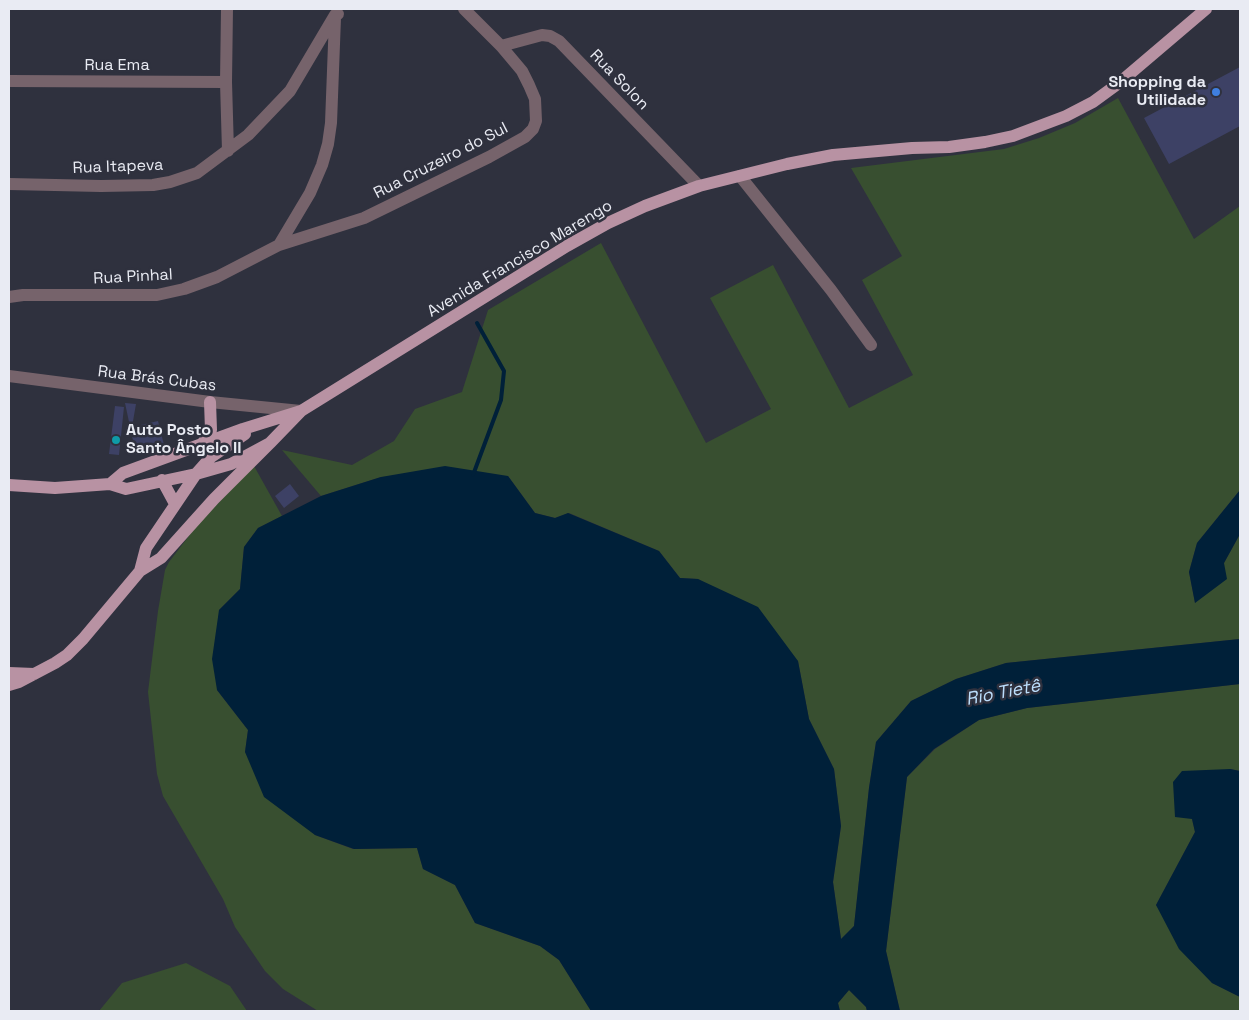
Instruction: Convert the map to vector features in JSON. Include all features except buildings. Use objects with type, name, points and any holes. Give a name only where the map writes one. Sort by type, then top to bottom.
[{"type":"main road","name":"Avenida Francisco Marengo","points":[[9,485],[55,488],[110,484],[126,489],[196,474],[231,464],[270,443],[301,411],[567,246],[608,223],[645,206],[699,186],[787,164],[834,155],[912,148],[949,147],[985,142],[1045,126],[1093,102],[1206,9]]},
{"type":"main road","points":[[201,446],[210,430],[210,402]]},
{"type":"main road","name":"Avenida Francisco Marengo","points":[[110,484],[123,474],[263,422],[301,411]]},
{"type":"main road","points":[[140,571],[146,548],[196,474],[226,446],[263,422]]},
{"type":"main road","points":[[9,684],[19,682],[36,674],[61,659],[83,640],[140,571],[161,558],[220,492],[270,443]]},
{"type":"main road","points":[[162,480],[175,504]]},
{"type":"main road","points":[[9,673],[36,674]]},
{"type":"street","points":[[227,9],[226,82],[228,151]]},
{"type":"street","name":"Rua Cruzeiro do Sul","points":[[279,245],[364,218],[502,150],[525,137],[533,130],[536,122],[535,99],[522,71],[502,46],[464,9]]},
{"type":"street","points":[[279,245],[310,192],[322,165],[328,144],[331,123],[336,12]]},
{"type":"street","name":"Rua Itapeva","points":[[9,184],[153,185],[170,182],[197,173],[248,135],[290,91],[336,12]]},
{"type":"street","name":"Rua Solon","points":[[502,46],[542,35],[550,36],[559,41],[699,186]]},
{"type":"street","name":"Rua Ema","points":[[9,81],[226,82]]},
{"type":"street","points":[[740,176],[831,290],[870,345]]},
{"type":"street","name":"Rua Pinhal","points":[[9,297],[23,295],[157,294],[175,291],[217,277],[279,245]]},
{"type":"street","name":"Rua Brás Cubas","points":[[9,376],[210,402],[301,411]]},
{"type":"green space","points":[[1118,98],[1194,239],[1240,206],[1240,490],[1197,543],[1189,572],[1195,603],[1224,563],[1240,534],[1240,639],[1006,663],[956,679],[911,701],[876,742],[854,926],[841,939],[833,882],[841,826],[834,769],[809,719],[798,661],[698,579],[680,578],[659,551],[569,513],[555,518],[535,513],[508,476],[381,477],[321,496],[282,450],[352,465],[394,441],[415,409],[462,392],[488,310],[601,243],[706,443],[771,409],[710,298],[773,265],[849,408],[913,375],[862,280],[902,256],[851,168],[1004,149],[1039,138],[1075,123]]},
{"type":"green space","points":[[254,466],[282,516],[258,528],[244,547],[240,589],[219,610],[217,690],[248,730],[245,752],[315,835],[353,849],[417,848],[423,869],[455,885],[475,923],[540,946],[559,960],[591,1011],[318,1011],[283,989],[265,971],[235,927],[223,899],[163,796],[157,774],[148,692],[165,570],[198,524]]},
{"type":"green space","points":[[1240,684],[1240,771],[1230,769],[1192,819],[1195,832],[1156,905],[1212,983],[1240,997],[1240,1011],[900,1011],[886,951],[907,777],[935,749],[979,720],[1027,708]]},
{"type":"green space","points":[[186,963],[230,986],[247,1011],[99,1011],[122,983]]},
{"type":"green space","points":[[849,990],[866,1007],[867,1011],[840,1011],[838,1003]]},
{"type":"water","name":"Rio Tietê","points":[[445,466],[508,476],[535,513],[555,518],[568,513],[659,551],[680,578],[698,579],[758,607],[798,661],[809,719],[834,769],[841,826],[833,882],[841,939],[854,926],[876,742],[911,701],[956,679],[1006,663],[1240,639],[1240,684],[1027,708],[979,720],[934,749],[907,777],[886,951],[900,1011],[867,1011],[866,1007],[849,990],[838,1003],[840,1011],[591,1011],[559,960],[540,946],[475,923],[455,885],[423,869],[417,848],[354,849],[315,835],[264,797],[245,752],[248,730],[217,690],[212,659],[219,610],[240,589],[244,547],[258,528],[321,496],[381,477]]},
{"type":"water","points":[[1240,490],[1240,534],[1224,563],[1227,579],[1195,603],[1189,572],[1197,543]]},
{"type":"water","points":[[1230,769],[1240,771],[1240,997],[1212,983],[1179,949],[1156,905],[1195,832],[1192,819],[1175,817],[1173,782],[1182,771]]},
{"type":"waterway","points":[[473,475],[501,400],[504,371],[477,323]]},
{"type":"place","name":"Shopping da Utilidade","points":[[1216,92]]},
{"type":"place","name":"Auto Posto Santo Ângelo II","points":[[116,440]]}]
